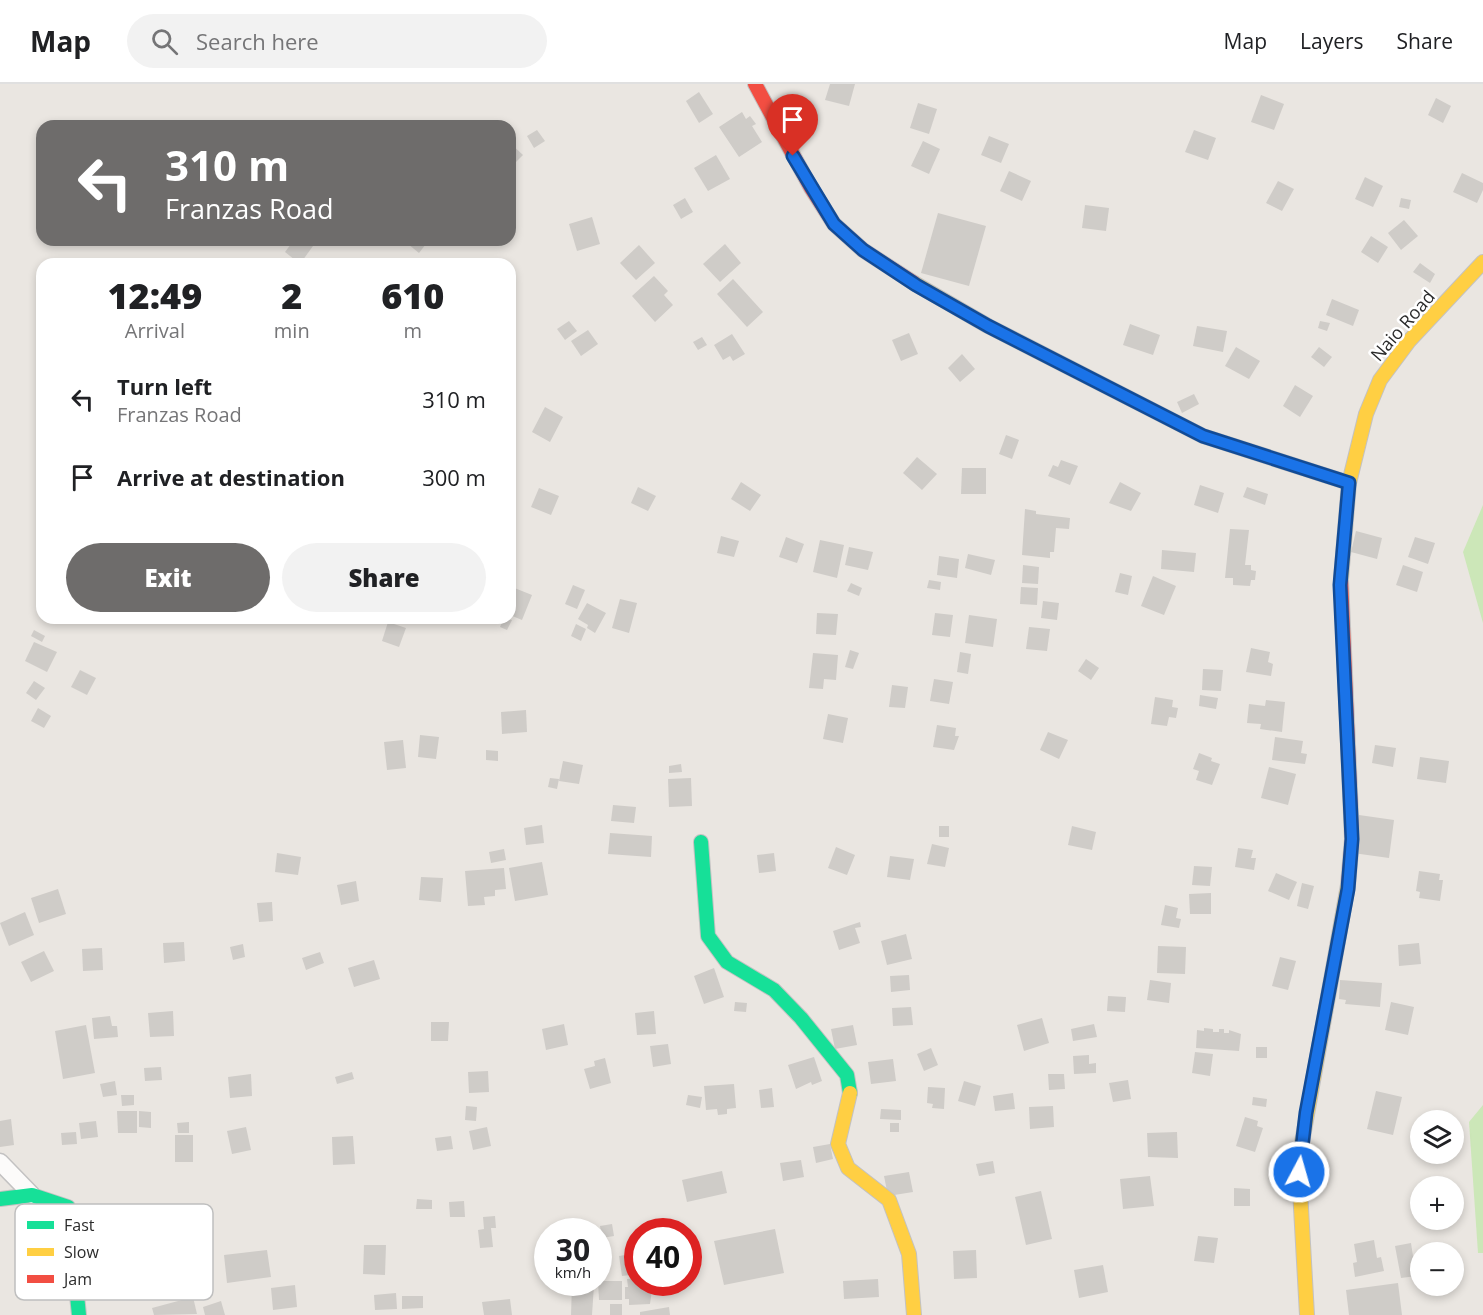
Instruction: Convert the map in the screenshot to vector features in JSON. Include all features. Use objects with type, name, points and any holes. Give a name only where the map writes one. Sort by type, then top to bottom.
[{"type":"street","points":[[755,84],[811,188],[834,224],[863,250],[898,274],[988,326],[1203,436],[1349,483]]},
{"type":"street","name":"Naio Road","points":[[1307,1315],[1299,1172],[1301,1148],[1348,889],[1352,839],[1340,585],[1349,483],[1366,414],[1380,380],[1409,341],[1483,261]]},
{"type":"street","points":[[701,842],[708,936],[727,962],[774,990],[801,1018],[847,1075],[850,1091],[838,1144],[848,1168],[889,1200],[909,1254],[914,1315]]},
{"type":"street","points":[[0,1162],[32,1195]]},
{"type":"street","points":[[0,1199],[32,1195],[59,1204]]},
{"type":"street","points":[[77,1300],[79,1315]]},
{"type":"green space","points":[[1483,505],[1483,623],[1463,552]]},
{"type":"green space","points":[[1483,1105],[1483,1253],[1478,1253],[1469,1122]]},
{"type":"building","points":[[830,84],[855,84],[849,106],[825,100]]},
{"type":"building","points":[[699,92],[713,114],[699,123],[686,101]]},
{"type":"building","points":[[1261,95],[1284,104],[1274,130],[1251,122]]},
{"type":"building","points":[[1436,98],[1451,106],[1443,123],[1428,115]]},
{"type":"building","points":[[918,103],[937,109],[929,134],[910,128]]},
{"type":"building","points":[[742,112],[746,119],[750,116],[756,124],[752,126],[762,142],[739,157],[719,127]]},
{"type":"building","points":[[537,130],[545,141],[534,148],[527,136]]},
{"type":"building","points":[[1194,130],[1216,138],[1208,160],[1185,152]]},
{"type":"building","points":[[989,136],[1009,144],[1001,163],[981,155]]},
{"type":"building","points":[[923,141],[940,149],[929,174],[911,166]]},
{"type":"building","points":[[516,149],[523,155],[516,162]]},
{"type":"building","points":[[716,155],[730,179],[708,191],[694,168]]},
{"type":"building","points":[[1009,171],[1031,181],[1022,201],[1000,191]]},
{"type":"building","points":[[1462,173],[1483,183],[1483,190],[1477,203],[1453,192]]},
{"type":"building","points":[[1365,177],[1383,186],[1373,207],[1355,199]]},
{"type":"building","points":[[1278,181],[1294,189],[1282,211],[1266,203]]},
{"type":"building","points":[[685,198],[693,212],[681,219],[673,205]]},
{"type":"building","points":[[1401,198],[1411,200],[1409,209],[1399,207]]},
{"type":"building","points":[[1085,205],[1109,208],[1106,231],[1082,228]]},
{"type":"building","points":[[938,213],[986,226],[969,286],[921,273]]},
{"type":"building","points":[[592,217],[600,244],[577,251],[569,224]]},
{"type":"building","points":[[1404,220],[1418,236],[1401,250],[1388,233]]},
{"type":"building","points":[[1371,236],[1388,247],[1378,263],[1361,252]]},
{"type":"building","points":[[725,244],[741,263],[720,282],[703,264]]},
{"type":"building","points":[[639,245],[655,263],[636,280],[620,263]]},
{"type":"building","points":[[290,246],[313,246],[304,258],[292,258],[285,252]]},
{"type":"building","points":[[410,246],[424,246],[419,253]]},
{"type":"building","points":[[1420,263],[1435,274],[1430,283],[1413,272]]},
{"type":"building","points":[[654,276],[668,291],[664,295],[673,305],[655,322],[632,296]]},
{"type":"building","points":[[733,279],[763,312],[747,327],[717,294]]},
{"type":"building","points":[[1332,299],[1359,310],[1353,326],[1326,315]]},
{"type":"building","points":[[569,321],[577,331],[565,340],[557,329]]},
{"type":"building","points":[[1320,321],[1330,323],[1327,331],[1318,328]]},
{"type":"building","points":[[1130,324],[1160,335],[1153,355],[1123,345]]},
{"type":"building","points":[[1197,326],[1227,331],[1223,352],[1193,346]]},
{"type":"building","points":[[588,330],[598,344],[581,356],[571,341]]},
{"type":"building","points":[[909,333],[918,354],[901,361],[892,340]]},
{"type":"building","points":[[732,334],[745,354],[733,361],[730,356],[723,360],[714,345]]},
{"type":"building","points":[[702,337],[707,345],[698,350],[693,342]]},
{"type":"building","points":[[1236,347],[1260,361],[1249,379],[1225,366]]},
{"type":"building","points":[[1319,347],[1332,357],[1324,367],[1311,357]]},
{"type":"building","points":[[962,354],[975,369],[960,382],[948,368]]},
{"type":"building","points":[[1295,385],[1313,396],[1300,417],[1283,406]]},
{"type":"building","points":[[1194,394],[1199,404],[1182,413],[1177,402]]},
{"type":"building","points":[[545,407],[563,417],[550,442],[532,432]]},
{"type":"building","points":[[1006,435],[1019,440],[1012,459],[999,454]]},
{"type":"building","points":[[917,457],[937,474],[922,490],[903,473]]},
{"type":"building","points":[[1061,460],[1078,466],[1070,485],[1048,476],[1053,465],[1058,467]]},
{"type":"building","points":[[962,468],[986,468],[986,494],[961,494]]},
{"type":"building","points":[[741,482],[761,495],[750,511],[731,499]]},
{"type":"building","points":[[1120,482],[1141,493],[1131,511],[1109,503]]},
{"type":"building","points":[[1200,485],[1224,493],[1218,513],[1194,505]]},
{"type":"building","points":[[638,487],[656,496],[648,511],[631,503]]},
{"type":"building","points":[[1247,487],[1268,494],[1265,505],[1243,497]]},
{"type":"building","points":[[539,488],[559,496],[551,515],[531,507]]},
{"type":"building","points":[[1025,509],[1036,511],[1036,514],[1070,518],[1069,529],[1056,528],[1054,552],[1050,552],[1050,558],[1022,555]]},
{"type":"building","points":[[1230,529],[1249,530],[1245,565],[1251,565],[1251,570],[1256,571],[1255,580],[1251,580],[1250,586],[1233,585],[1233,578],[1225,578]]},
{"type":"building","points":[[1356,531],[1382,538],[1377,559],[1351,552]]},
{"type":"building","points":[[721,536],[739,541],[734,557],[717,553]]},
{"type":"building","points":[[786,537],[804,544],[797,563],[779,557]]},
{"type":"building","points":[[1415,537],[1435,543],[1428,564],[1408,557]]},
{"type":"building","points":[[820,540],[844,545],[837,578],[813,572]]},
{"type":"building","points":[[849,547],[873,552],[868,570],[845,565]]},
{"type":"building","points":[[1162,550],[1196,553],[1194,572],[1161,569]]},
{"type":"building","points":[[968,554],[995,560],[991,575],[965,568]]},
{"type":"building","points":[[939,556],[959,559],[957,578],[937,575]]},
{"type":"building","points":[[1023,565],[1039,567],[1038,584],[1022,583]]},
{"type":"building","points":[[1403,565],[1423,572],[1417,592],[1396,585]]},
{"type":"building","points":[[1120,573],[1132,576],[1128,595],[1115,592]]},
{"type":"building","points":[[1153,576],[1176,586],[1164,615],[1141,606]]},
{"type":"building","points":[[929,580],[941,582],[940,590],[927,588]]},
{"type":"building","points":[[851,583],[862,588],[859,596],[847,591]]},
{"type":"building","points":[[573,585],[585,590],[577,609],[565,604]]},
{"type":"building","points":[[1021,587],[1038,588],[1037,605],[1020,604]]},
{"type":"building","points":[[516,589],[532,595],[522,620],[516,618]]},
{"type":"building","points":[[620,599],[637,603],[629,633],[612,628]]},
{"type":"building","points":[[1043,601],[1059,603],[1057,620],[1041,618]]},
{"type":"building","points":[[587,603],[606,613],[595,633],[578,619]]},
{"type":"building","points":[[817,613],[838,614],[836,635],[816,634]]},
{"type":"building","points":[[935,613],[953,615],[950,637],[932,635]]},
{"type":"building","points":[[969,615],[997,619],[993,647],[965,643]]},
{"type":"building","points":[[387,624],[406,628],[399,647],[382,641]]},
{"type":"building","points":[[501,624],[510,624],[507,630],[500,627]]},
{"type":"building","points":[[576,624],[586,629],[581,641],[571,636]]},
{"type":"building","points":[[1029,627],[1050,629],[1047,651],[1026,649]]},
{"type":"building","points":[[34,630],[45,636],[42,642],[31,636]]},
{"type":"building","points":[[34,642],[57,652],[47,672],[25,661]]},
{"type":"building","points":[[1251,648],[1270,652],[1268,662],[1273,664],[1271,676],[1246,672]]},
{"type":"building","points":[[850,650],[859,653],[853,669],[845,667]]},
{"type":"building","points":[[960,652],[971,654],[968,674],[957,672]]},
{"type":"building","points":[[813,653],[838,655],[836,680],[824,679],[823,689],[809,688]]},
{"type":"building","points":[[1086,659],[1099,668],[1091,680],[1078,671]]},
{"type":"building","points":[[1203,669],[1223,670],[1221,691],[1202,690]]},
{"type":"building","points":[[80,670],[96,678],[87,695],[71,687]]},
{"type":"building","points":[[934,679],[953,682],[949,704],[930,701]]},
{"type":"building","points":[[34,681],[45,688],[36,700],[26,693]]},
{"type":"building","points":[[892,685],[908,687],[905,708],[889,707]]},
{"type":"building","points":[[1200,695],[1218,698],[1216,709],[1199,706]]},
{"type":"building","points":[[1155,697],[1173,700],[1172,707],[1178,708],[1176,718],[1169,717],[1167,726],[1151,724]]},
{"type":"building","points":[[1266,700],[1285,702],[1282,732],[1260,729],[1261,724],[1247,723],[1249,704],[1265,706]]},
{"type":"building","points":[[38,708],[51,716],[44,728],[31,721]]},
{"type":"building","points":[[526,710],[527,732],[502,734],[501,712]]},
{"type":"building","points":[[828,714],[848,718],[843,743],[823,739]]},
{"type":"building","points":[[937,725],[956,728],[955,736],[959,736],[954,750],[933,747]]},
{"type":"building","points":[[1048,732],[1068,740],[1059,759],[1040,750]]},
{"type":"building","points":[[420,735],[439,737],[436,759],[418,757]]},
{"type":"building","points":[[1275,737],[1303,741],[1301,753],[1307,754],[1305,764],[1272,760]]},
{"type":"building","points":[[403,740],[406,768],[387,770],[384,742]]},
{"type":"building","points":[[1375,745],[1396,748],[1393,767],[1372,763]]},
{"type":"building","points":[[486,750],[498,751],[498,761],[486,760]]},
{"type":"building","points":[[1199,753],[1220,764],[1212,785],[1196,780],[1199,771],[1193,769]]},
{"type":"building","points":[[1420,757],[1449,761],[1446,783],[1417,779]]},
{"type":"building","points":[[563,761],[583,765],[579,784],[559,781]]},
{"type":"building","points":[[681,764],[682,772],[669,773],[669,766]]},
{"type":"building","points":[[1269,767],[1296,774],[1288,805],[1261,798]]},
{"type":"building","points":[[550,778],[559,779],[557,789],[548,787]]},
{"type":"building","points":[[691,778],[692,806],[669,807],[668,779]]},
{"type":"building","points":[[613,805],[636,807],[634,823],[611,821]]},
{"type":"building","points":[[1359,815],[1394,820],[1389,858],[1353,853]]},
{"type":"building","points":[[542,825],[544,843],[526,845],[524,828]]},
{"type":"building","points":[[939,826],[949,826],[949,837],[939,837]]},
{"type":"building","points":[[1072,826],[1096,832],[1092,850],[1068,845]]},
{"type":"building","points":[[610,833],[652,836],[651,857],[608,854]]},
{"type":"building","points":[[932,844],[949,848],[945,867],[927,864]]},
{"type":"building","points":[[836,847],[855,855],[847,875],[828,868]]},
{"type":"building","points":[[1238,848],[1253,850],[1251,858],[1256,858],[1254,870],[1235,867]]},
{"type":"building","points":[[504,849],[506,860],[491,863],[489,852]]},
{"type":"building","points":[[277,853],[301,857],[298,875],[275,872]]},
{"type":"building","points":[[774,853],[776,871],[759,873],[757,855]]},
{"type":"building","points":[[890,856],[914,859],[910,880],[887,877]]},
{"type":"building","points":[[542,862],[548,895],[515,901],[509,868]]},
{"type":"building","points":[[1194,866],[1212,867],[1210,886],[1192,885]]},
{"type":"building","points":[[504,868],[506,889],[495,890],[495,896],[484,897],[485,905],[468,906],[465,871]]},
{"type":"building","points":[[1419,871],[1440,874],[1439,880],[1443,880],[1440,901],[1419,898],[1420,892],[1416,891]]},
{"type":"building","points":[[1276,873],[1297,882],[1289,900],[1268,891]]},
{"type":"building","points":[[421,877],[443,878],[441,902],[419,900]]},
{"type":"building","points":[[356,881],[359,901],[341,905],[337,885]]},
{"type":"building","points":[[1302,883],[1314,886],[1308,909],[1297,906]]},
{"type":"building","points":[[58,889],[66,914],[39,923],[31,898]]},
{"type":"building","points":[[1211,893],[1211,914],[1190,914],[1189,894]]},
{"type":"building","points":[[272,902],[273,921],[259,922],[257,903]]},
{"type":"building","points":[[1165,905],[1178,908],[1176,918],[1181,919],[1179,928],[1161,925]]},
{"type":"building","points":[[25,912],[34,935],[9,946],[0,923]]},
{"type":"building","points":[[860,922],[861,927],[855,928],[860,943],[839,950],[833,931]]},
{"type":"building","points":[[906,934],[912,959],[887,965],[881,941]]},
{"type":"building","points":[[184,942],[185,961],[164,963],[163,943]]},
{"type":"building","points":[[1419,943],[1421,964],[1399,966],[1398,945]]},
{"type":"building","points":[[243,944],[245,957],[233,960],[230,947]]},
{"type":"building","points":[[1158,946],[1186,947],[1185,974],[1157,973]]},
{"type":"building","points":[[102,948],[103,970],[83,971],[82,949]]},
{"type":"building","points":[[44,951],[54,971],[31,982],[21,962]]},
{"type":"building","points":[[320,952],[324,963],[306,970],[302,958]]},
{"type":"building","points":[[1280,957],[1296,961],[1288,990],[1272,986]]},
{"type":"building","points":[[374,960],[380,979],[354,987],[348,968]]},
{"type":"building","points":[[714,968],[724,997],[704,1004],[694,976]]},
{"type":"building","points":[[909,975],[910,990],[891,992],[890,976]]},
{"type":"building","points":[[1150,980],[1171,983],[1169,1003],[1147,1000]]},
{"type":"building","points":[[1340,980],[1382,983],[1380,1007],[1345,1004],[1346,1000],[1339,999]]},
{"type":"building","points":[[1108,996],[1126,997],[1125,1012],[1107,1011]]},
{"type":"building","points":[[735,1002],[747,1003],[746,1012],[734,1011]]},
{"type":"building","points":[[1391,1002],[1414,1007],[1408,1035],[1385,1030]]},
{"type":"building","points":[[911,1007],[913,1025],[893,1026],[892,1008]]},
{"type":"building","points":[[173,1011],[174,1036],[150,1037],[148,1013]]},
{"type":"building","points":[[654,1011],[656,1034],[637,1035],[635,1013]]},
{"type":"building","points":[[110,1016],[112,1026],[117,1026],[118,1037],[94,1039],[92,1018]]},
{"type":"building","points":[[1042,1018],[1049,1043],[1024,1051],[1017,1025]]},
{"type":"building","points":[[431,1022],[449,1022],[448,1041],[431,1041]]},
{"type":"building","points":[[564,1024],[568,1045],[546,1050],[542,1029]]},
{"type":"building","points":[[1094,1024],[1097,1037],[1073,1041],[1071,1029]]},
{"type":"building","points":[[86,1025],[95,1073],[63,1079],[55,1031]]},
{"type":"building","points":[[853,1025],[857,1045],[835,1049],[831,1029]]},
{"type":"building","points":[[1204,1028],[1213,1029],[1213,1032],[1224,1029],[1224,1033],[1229,1033],[1229,1030],[1241,1034],[1239,1051],[1196,1048],[1197,1030],[1204,1031]]},
{"type":"building","points":[[668,1044],[671,1064],[653,1067],[650,1046]]},
{"type":"building","points":[[1256,1047],[1267,1047],[1267,1058],[1256,1058]]},
{"type":"building","points":[[931,1048],[938,1065],[924,1071],[917,1054]]},
{"type":"building","points":[[1195,1052],[1213,1054],[1210,1076],[1192,1073]]},
{"type":"building","points":[[1089,1055],[1089,1064],[1096,1063],[1096,1073],[1074,1074],[1073,1056]]},
{"type":"building","points":[[814,1057],[822,1081],[812,1085],[811,1082],[796,1089],[788,1065]]},
{"type":"building","points":[[605,1058],[611,1083],[590,1089],[584,1069],[595,1066],[594,1061]]},
{"type":"building","points":[[893,1059],[896,1081],[871,1084],[868,1062]]},
{"type":"building","points":[[161,1067],[162,1080],[145,1081],[144,1068]]},
{"type":"building","points":[[488,1071],[489,1092],[469,1093],[468,1072]]},
{"type":"building","points":[[352,1072],[354,1079],[337,1084],[335,1077]]},
{"type":"building","points":[[251,1074],[252,1096],[230,1098],[228,1077]]},
{"type":"building","points":[[1048,1074],[1064,1074],[1065,1089],[1049,1090]]},
{"type":"building","points":[[1128,1080],[1131,1099],[1113,1102],[1109,1083]]},
{"type":"building","points":[[115,1081],[117,1095],[103,1097],[100,1084]]},
{"type":"building","points":[[964,1081],[981,1086],[975,1106],[958,1101]]},
{"type":"building","points":[[734,1084],[736,1108],[727,1109],[727,1114],[718,1115],[717,1109],[706,1110],[704,1086]]},
{"type":"building","points":[[928,1087],[945,1088],[944,1109],[932,1108],[933,1104],[927,1103]]},
{"type":"building","points":[[772,1088],[774,1107],[761,1108],[759,1090]]},
{"type":"building","points":[[1376,1091],[1402,1097],[1393,1135],[1367,1129]]},
{"type":"building","points":[[1013,1093],[1015,1109],[995,1111],[993,1096]]},
{"type":"building","points":[[121,1095],[134,1095],[134,1105],[122,1106]]},
{"type":"building","points":[[688,1095],[702,1097],[700,1108],[686,1105]]},
{"type":"building","points":[[1253,1097],[1267,1099],[1266,1107],[1252,1105]]},
{"type":"building","points":[[466,1106],[477,1107],[476,1121],[465,1120]]},
{"type":"building","points":[[1053,1106],[1054,1127],[1030,1129],[1029,1107]]},
{"type":"building","points":[[881,1109],[901,1110],[901,1120],[880,1119]]},
{"type":"building","points":[[117,1111],[137,1111],[137,1133],[118,1133]]},
{"type":"building","points":[[139,1111],[151,1112],[151,1128],[139,1127]]},
{"type":"building","points":[[1245,1117],[1258,1121],[1257,1126],[1263,1128],[1255,1152],[1236,1146]]},
{"type":"building","points":[[11,1119],[14,1145],[0,1147],[0,1121]]},
{"type":"building","points":[[96,1121],[98,1137],[81,1139],[79,1123]]},
{"type":"building","points":[[189,1122],[189,1133],[178,1133],[177,1123]]},
{"type":"building","points":[[890,1123],[899,1123],[899,1132],[890,1132]]},
{"type":"building","points":[[246,1127],[251,1150],[232,1154],[227,1131]]},
{"type":"building","points":[[487,1127],[491,1146],[473,1150],[469,1131]]},
{"type":"building","points":[[76,1132],[77,1144],[62,1145],[61,1133]]},
{"type":"building","points":[[1177,1132],[1178,1158],[1148,1157],[1147,1133]]},
{"type":"building","points":[[175,1135],[193,1135],[193,1162],[175,1162]]},
{"type":"building","points":[[353,1136],[355,1164],[333,1165],[332,1137]]},
{"type":"building","points":[[451,1136],[453,1149],[437,1151],[435,1138]]},
{"type":"building","points":[[830,1144],[833,1159],[816,1163],[813,1147]]},
{"type":"building","points":[[801,1160],[804,1177],[783,1181],[780,1163]]},
{"type":"building","points":[[993,1161],[995,1173],[979,1176],[976,1164]]},
{"type":"building","points":[[722,1171],[727,1193],[687,1202],[682,1180]]},
{"type":"building","points":[[909,1172],[913,1192],[888,1196],[884,1176]]},
{"type":"building","points":[[1150,1176],[1154,1206],[1123,1209],[1120,1179]]},
{"type":"building","points":[[1234,1188],[1250,1189],[1250,1206],[1234,1206]]},
{"type":"building","points":[[1041,1191],[1052,1239],[1026,1245],[1015,1197]]},
{"type":"building","points":[[417,1199],[432,1200],[432,1209],[416,1209]]},
{"type":"building","points":[[464,1201],[465,1217],[450,1217],[449,1202]]},
{"type":"building","points":[[495,1216],[496,1228],[491,1228],[493,1247],[480,1248],[478,1230],[484,1229],[483,1217]]},
{"type":"building","points":[[775,1229],[784,1273],[724,1285],[714,1241]]},
{"type":"building","points":[[1198,1236],[1218,1238],[1214,1263],[1194,1261]]},
{"type":"building","points":[[1374,1240],[1377,1258],[1381,1257],[1384,1271],[1355,1277],[1353,1263],[1357,1262],[1354,1244]]},
{"type":"building","points":[[1410,1243],[1410,1277],[1401,1278],[1395,1246]]},
{"type":"building","points":[[364,1245],[386,1245],[385,1275],[363,1274]]},
{"type":"building","points":[[267,1250],[271,1277],[227,1283],[224,1255]]},
{"type":"building","points":[[976,1250],[977,1278],[954,1279],[953,1251]]},
{"type":"building","points":[[624,1255],[624,1276],[622,1276],[619,1256]]},
{"type":"building","points":[[1103,1265],[1108,1292],[1079,1298],[1074,1270]]},
{"type":"building","points":[[878,1279],[879,1297],[844,1299],[843,1281]]},
{"type":"building","points":[[612,1281],[622,1281],[622,1300],[599,1300],[599,1296],[612,1296]]},
{"type":"building","points":[[1398,1283],[1402,1315],[1349,1315],[1346,1290]]},
{"type":"building","points":[[295,1285],[297,1307],[273,1310],[271,1288]]},
{"type":"building","points":[[396,1293],[397,1309],[375,1310],[374,1295]]},
{"type":"building","points":[[402,1296],[423,1296],[423,1308],[402,1309]]},
{"type":"building","points":[[572,1296],[593,1296],[592,1315],[571,1315]]},
{"type":"building","points":[[625,1296],[651,1296],[650,1304],[629,1305],[629,1299],[625,1299]]},
{"type":"building","points":[[510,1299],[512,1315],[484,1315],[482,1302]]},
{"type":"building","points":[[182,1300],[194,1300],[197,1314],[154,1315],[152,1308]]},
{"type":"building","points":[[221,1301],[225,1315],[205,1315],[203,1307]]},
{"type":"building","points":[[610,1304],[622,1304],[622,1315],[610,1315]]},
{"type":"building","points":[[669,1307],[670,1315],[640,1315],[640,1312]]},
{"type":"traffic: fast","points":[[701,842],[708,936],[727,962],[774,990],[801,1018],[847,1075],[850,1093]]},
{"type":"traffic: fast","points":[[0,1199],[32,1195],[59,1204]]},
{"type":"traffic: fast","points":[[77,1300],[79,1315]]},
{"type":"traffic: slow","points":[[1341,579],[1349,483],[1366,414],[1380,380],[1409,341],[1483,262]]},
{"type":"traffic: slow","points":[[914,283],[988,326],[1203,436],[1349,483]]},
{"type":"traffic: slow","points":[[1307,1315],[1299,1172],[1301,1148],[1348,885]]},
{"type":"traffic: slow","points":[[850,1093],[838,1144],[848,1168],[889,1200],[909,1254],[914,1315]]},
{"type":"traffic: jam","points":[[755,84],[811,188],[834,224],[863,250],[914,283]]},
{"type":"traffic: jam","points":[[1341,579],[1352,839],[1348,885]]},
{"type":"route","points":[[793,156],[834,224],[863,250],[916,285],[988,326],[1203,436],[1349,483],[1340,585],[1352,839],[1348,889],[1306,1113],[1299,1172]]}]
